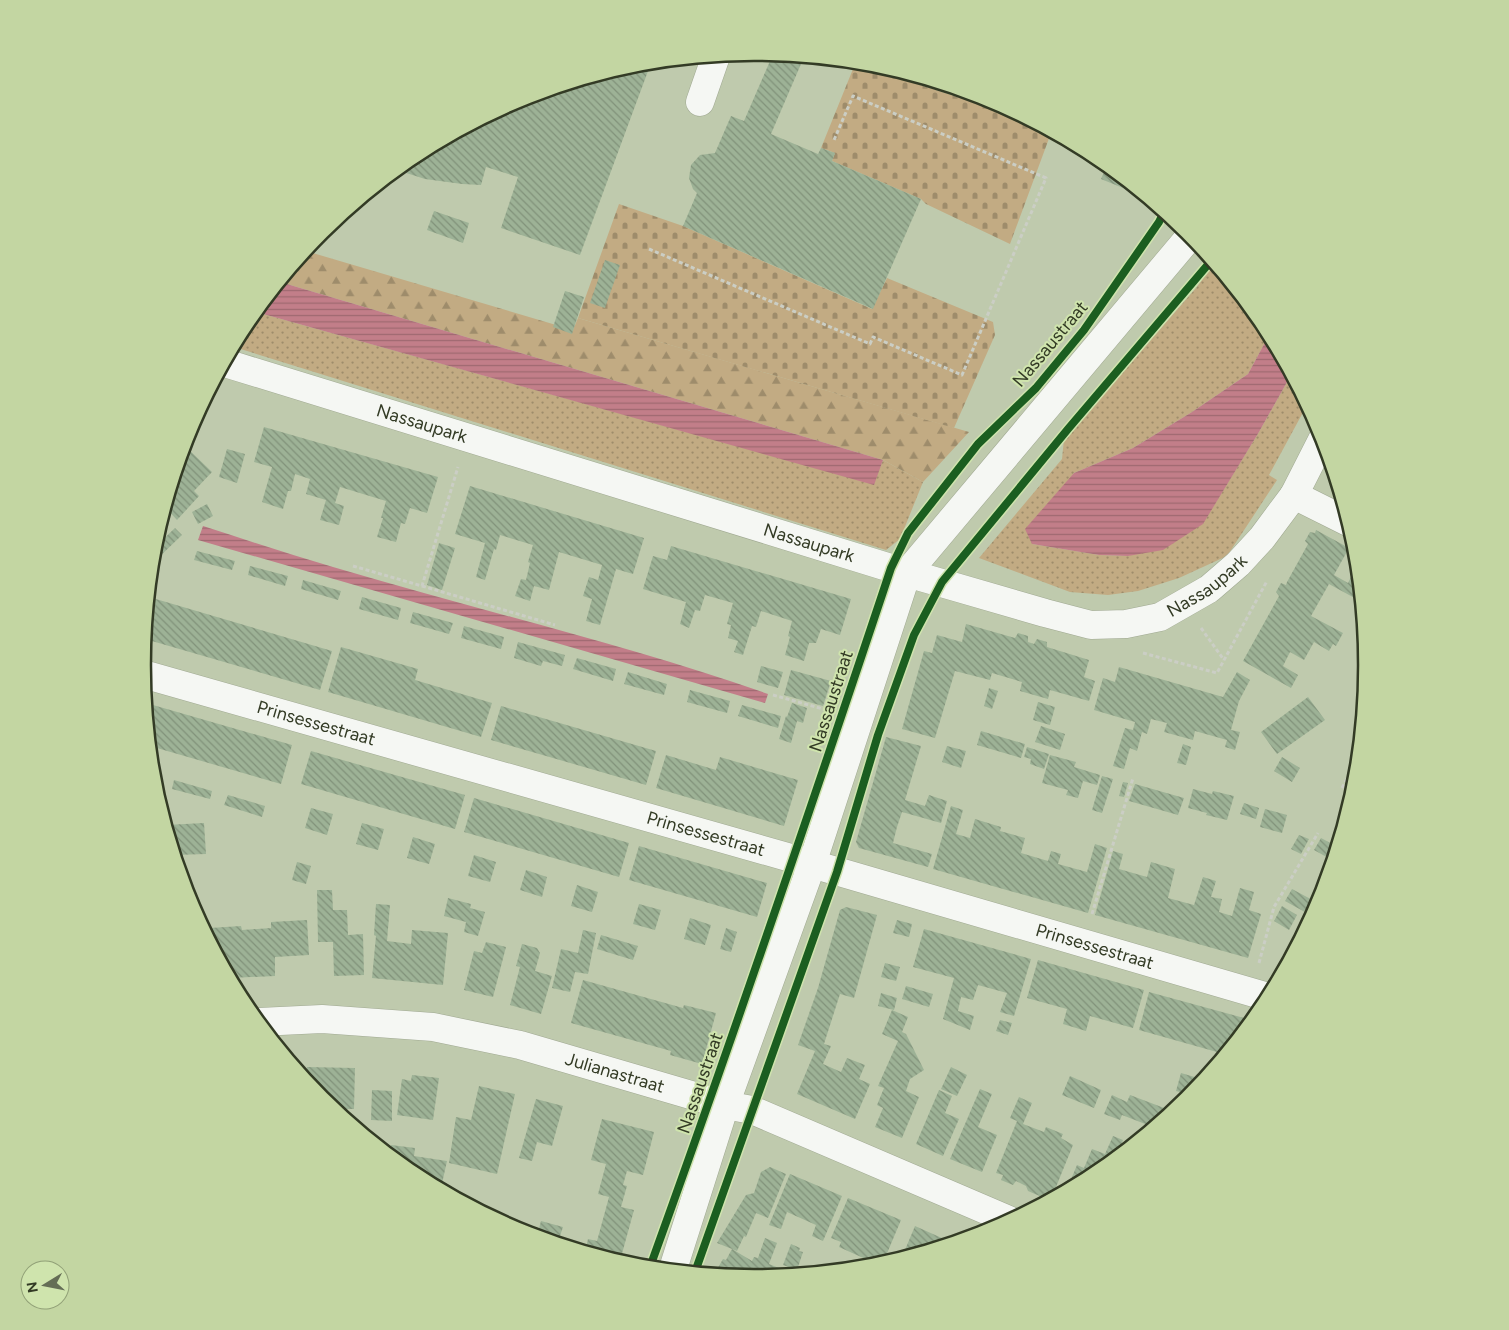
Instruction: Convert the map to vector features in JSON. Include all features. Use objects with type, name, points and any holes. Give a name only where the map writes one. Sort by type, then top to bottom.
[{"type":"street","points":[[700,102],[714,63]]},
{"type":"street","name":"Nassaustraat","points":[[675,1264],[725,1105],[812,864],[907,573],[1184,242]]},
{"type":"street","name":"Nassaupark","points":[[231,364],[907,573],[1044,613],[1091,624],[1126,624],[1160,616],[1208,589],[1238,564],[1262,538],[1294,496],[1318,449]]},
{"type":"street","points":[[1294,496],[1340,518]]},
{"type":"street","name":"Prinsessestraat","points":[[151,676],[812,864],[1259,995]]},
{"type":"street","name":"Julianastraat","points":[[268,1022],[322,1019],[433,1027],[520,1045],[725,1105],[752,1110],[1000,1216]]},
{"type":"path","points":[[650,249],[870,344],[872,338],[962,375],[1046,178],[853,96],[834,140]]},
{"type":"path","points":[[422,586],[467,437]]},
{"type":"path","points":[[353,566],[555,625]]},
{"type":"path","points":[[1184,603],[1224,660]]},
{"type":"path","points":[[773,695],[834,712]]},
{"type":"path","points":[[1084,944],[1133,778]]},
{"type":"path","points":[[1342,788],[1348,779]]},
{"type":"path","points":[[1259,995],[1274,907],[1318,833]]},
{"type":"green space","points":[[853,70],[911,82],[971,101],[1049,138],[1010,244],[926,204],[921,199],[832,161],[835,153],[821,148]]},
{"type":"green space","points":[[619,204],[683,226],[872,309],[887,278],[993,322],[995,335],[954,428],[578,318]]},
{"type":"green space","points":[[314,253],[573,330],[578,318],[969,432],[923,482],[883,460],[287,284]]},
{"type":"green space","points":[[1210,269],[1233,297],[1264,343],[1248,374],[1192,412],[1133,448],[1074,473],[1032,544],[1099,555],[1128,556],[1203,523],[1259,432],[1287,382],[1303,413],[1269,475],[1277,480],[1227,556],[1179,578],[1138,591],[1108,595],[1070,592],[979,558],[1062,459],[1064,439],[1196,288]]},
{"type":"green space","points":[[264,314],[873,484],[883,460],[923,482],[900,539],[886,550],[241,349]]},
{"type":"shaded area","points":[[287,284],[883,460],[874,485],[264,314]]},
{"type":"shaded area","points":[[1264,343],[1287,382],[1203,524],[1163,550],[1128,556],[1099,555],[1032,544],[1025,529],[1074,473],[1133,448],[1192,412],[1248,374]]},
{"type":"shaded area","points":[[203,526],[387,583],[660,659],[768,694],[765,703],[198,540]]},
{"type":"building","points":[[770,62],[801,64],[771,134],[818,154],[821,148],[835,153],[832,161],[921,199],[873,309],[683,226],[697,193],[693,189],[689,178],[691,165],[700,155],[715,153],[731,116],[744,121]]},
{"type":"building","points":[[648,71],[580,255],[501,228],[518,177],[486,167],[481,185],[425,179],[405,173],[453,142],[487,124],[523,107],[560,93]]},
{"type":"building","points":[[1104,173],[1126,189],[1101,179]]},
{"type":"building","points":[[434,211],[469,223],[463,243],[427,230]]},
{"type":"building","points":[[605,260],[620,265],[605,308],[590,303]]},
{"type":"building","points":[[565,291],[584,297],[572,334],[553,327]]},
{"type":"building","points":[[264,427],[438,477],[427,513],[410,508],[405,524],[401,523],[396,542],[377,537],[386,501],[340,487],[335,503],[344,506],[339,525],[320,520],[326,500],[306,494],[310,479],[295,474],[291,491],[288,491],[283,509],[262,502],[272,467],[254,462]]},
{"type":"building","points":[[227,449],[245,454],[237,483],[219,477]]},
{"type":"building","points":[[190,451],[212,472],[194,491],[199,496],[177,520],[170,512]]},
{"type":"building","points":[[470,486],[644,538],[633,574],[616,569],[600,625],[586,621],[592,599],[583,596],[589,577],[598,580],[602,565],[559,552],[549,590],[534,586],[530,601],[515,596],[521,579],[526,580],[530,563],[528,562],[533,545],[500,535],[485,580],[476,577],[485,543],[455,534]]},
{"type":"building","points":[[207,504],[213,516],[198,524],[192,512]]},
{"type":"building","points":[[175,528],[182,535],[161,556],[164,538]]},
{"type":"building","points":[[1316,530],[1347,547],[1348,551],[1334,575],[1348,583],[1351,576],[1354,598],[1329,584],[1311,616],[1343,633],[1336,646],[1333,644],[1329,651],[1314,642],[1304,660],[1290,652],[1283,666],[1298,675],[1291,688],[1243,661],[1279,596],[1276,592],[1281,583],[1286,585],[1308,544],[1305,541],[1310,532],[1315,533]]},
{"type":"building","points":[[439,543],[455,548],[442,590],[427,585]]},
{"type":"building","points":[[671,546],[851,599],[840,635],[821,629],[816,643],[809,643],[804,661],[785,655],[792,621],[761,611],[756,627],[752,626],[743,655],[734,652],[738,641],[728,638],[731,625],[727,624],[733,603],[705,595],[700,611],[695,610],[689,628],[680,624],[686,602],[643,589],[653,556],[667,560]]},
{"type":"building","points":[[197,551],[235,561],[232,570],[194,560]]},
{"type":"building","points":[[250,566],[288,576],[285,586],[248,575]]},
{"type":"building","points":[[303,580],[341,591],[338,600],[301,589]]},
{"type":"building","points":[[362,597],[401,608],[398,620],[359,609]]},
{"type":"building","points":[[155,599],[332,651],[320,690],[152,641]]},
{"type":"building","points":[[413,612],[453,623],[449,634],[410,623]]},
{"type":"building","points":[[966,624],[1015,638],[1018,633],[1028,636],[1028,642],[1034,644],[1037,639],[1047,642],[1047,647],[1089,660],[1084,677],[1095,681],[1089,701],[1050,690],[1048,699],[1020,691],[1022,682],[992,673],[990,680],[955,671],[935,738],[902,729],[924,651],[932,653],[937,635],[962,642]]},
{"type":"building","points":[[464,626],[504,637],[501,649],[461,638]]},
{"type":"building","points":[[518,642],[565,655],[562,666],[543,661],[541,666],[514,658]]},
{"type":"building","points":[[341,647],[418,669],[415,680],[492,703],[481,737],[328,692]]},
{"type":"building","points":[[577,658],[616,669],[613,681],[573,669]]},
{"type":"building","points":[[761,666],[783,672],[778,688],[757,682]]},
{"type":"building","points":[[1119,667],[1223,697],[1237,672],[1250,680],[1239,701],[1231,730],[1240,732],[1235,750],[1225,747],[1227,740],[1195,731],[1193,740],[1164,732],[1167,723],[1151,719],[1147,734],[1142,732],[1137,751],[1130,748],[1124,769],[1113,766],[1125,728],[1133,730],[1135,722],[1094,710],[1103,678],[1115,682]]},
{"type":"building","points":[[791,670],[831,681],[823,706],[784,695]]},
{"type":"building","points":[[628,672],[667,684],[664,695],[624,684]]},
{"type":"building","points":[[989,688],[998,691],[992,709],[984,706]]},
{"type":"building","points":[[690,690],[730,701],[727,713],[687,702]]},
{"type":"building","points":[[1308,697],[1325,720],[1277,754],[1261,732]]},
{"type":"building","points":[[1038,702],[1055,707],[1050,725],[1033,720]]},
{"type":"building","points":[[792,703],[807,708],[803,723],[797,721],[791,743],[779,739]]},
{"type":"building","points":[[152,705],[292,745],[281,784],[157,748]]},
{"type":"building","points":[[742,705],[781,716],[778,728],[738,716]]},
{"type":"building","points":[[501,706],[656,751],[646,785],[491,740]]},
{"type":"building","points":[[1041,726],[1065,734],[1060,750],[1035,742]]},
{"type":"building","points":[[981,731],[1025,744],[1021,758],[977,745]]},
{"type":"building","points":[[886,737],[921,746],[905,800],[925,806],[929,795],[947,801],[941,823],[902,812],[897,827],[893,843],[932,854],[928,867],[859,848],[856,842]]},
{"type":"building","points":[[1183,744],[1191,747],[1186,765],[1177,763]]},
{"type":"building","points":[[947,746],[966,751],[961,768],[942,762]]},
{"type":"building","points":[[1027,747],[1049,754],[1044,769],[1030,764],[1031,759],[1024,757]]},
{"type":"building","points":[[311,751],[465,795],[455,829],[301,784]]},
{"type":"building","points":[[666,755],[716,770],[720,757],[798,780],[784,826],[656,788]]},
{"type":"building","points":[[1050,755],[1076,762],[1074,767],[1100,775],[1097,785],[1083,781],[1078,798],[1066,795],[1068,790],[1042,783]]},
{"type":"building","points":[[1282,757],[1300,768],[1292,782],[1274,771]]},
{"type":"building","points":[[1102,776],[1113,779],[1102,813],[1092,810]]},
{"type":"building","points":[[174,780],[212,791],[210,799],[172,789]]},
{"type":"building","points":[[1123,782],[1128,783],[1124,797],[1119,796]]},
{"type":"building","points":[[1135,784],[1184,798],[1178,815],[1129,801]]},
{"type":"building","points":[[1193,789],[1212,794],[1213,791],[1234,796],[1227,820],[1188,808]]},
{"type":"building","points":[[228,795],[265,806],[262,817],[224,805]]},
{"type":"building","points":[[474,798],[629,843],[619,877],[464,832]]},
{"type":"building","points":[[1244,803],[1259,808],[1256,819],[1240,814]]},
{"type":"building","points":[[951,806],[963,810],[956,834],[970,838],[975,819],[1001,827],[1000,831],[1025,838],[1021,853],[1048,861],[1051,851],[1061,854],[1058,864],[1087,872],[1095,844],[1107,848],[1088,913],[933,869]]},
{"type":"building","points":[[311,808],[333,814],[327,835],[305,828]]},
{"type":"building","points":[[1265,809],[1287,815],[1282,833],[1260,827]]},
{"type":"building","points":[[204,823],[206,854],[182,855],[172,825]]},
{"type":"building","points":[[362,823],[384,829],[378,850],[356,844]]},
{"type":"building","points":[[1299,835],[1309,839],[1301,854],[1291,849]]},
{"type":"building","points":[[413,837],[435,844],[429,864],[407,858]]},
{"type":"building","points":[[1321,838],[1331,843],[1327,857],[1314,850]]},
{"type":"building","points":[[639,846],[767,883],[757,917],[629,880]]},
{"type":"building","points":[[1113,851],[1123,854],[1119,869],[1147,877],[1151,862],[1175,869],[1168,898],[1194,905],[1203,877],[1216,881],[1211,897],[1222,899],[1219,912],[1232,916],[1240,888],[1254,892],[1249,910],[1261,914],[1248,958],[1095,915]]},
{"type":"building","points":[[474,855],[496,862],[490,882],[468,876]]},
{"type":"building","points":[[297,862],[311,866],[306,884],[292,880]]},
{"type":"building","points":[[526,870],[547,877],[542,897],[520,890]]},
{"type":"building","points":[[577,885],[598,892],[592,912],[571,906]]},
{"type":"building","points":[[1292,889],[1311,899],[1305,912],[1285,901]]},
{"type":"building","points":[[317,890],[332,890],[333,910],[347,910],[348,935],[363,934],[364,975],[334,976],[333,942],[318,942]]},
{"type":"building","points":[[448,898],[471,904],[470,908],[485,912],[478,936],[464,932],[466,922],[444,916]]},
{"type":"building","points":[[376,904],[390,905],[387,941],[411,944],[412,930],[448,933],[443,985],[372,978],[376,936],[374,935]]},
{"type":"building","points":[[639,904],[661,910],[655,930],[633,924]]},
{"type":"building","points":[[1282,906],[1297,915],[1289,930],[1274,921]]},
{"type":"building","points":[[846,907],[877,915],[854,998],[840,994],[824,1044],[831,1046],[823,1064],[841,1072],[847,1058],[865,1065],[859,1079],[870,1084],[855,1119],[797,1094],[815,1051],[798,1045],[818,988],[840,910]]},
{"type":"building","points":[[690,918],[711,925],[705,945],[684,939]]},
{"type":"building","points":[[307,920],[309,955],[275,957],[275,976],[239,978],[211,928],[241,926],[242,930],[271,928],[271,922]]},
{"type":"building","points":[[897,920],[912,924],[909,937],[893,933]]},
{"type":"building","points":[[726,928],[737,932],[731,952],[720,949]]},
{"type":"building","points":[[924,929],[1031,959],[1014,1016],[1000,1012],[1007,993],[978,985],[973,1000],[961,997],[958,1011],[974,1016],[970,1030],[943,1019],[954,978],[913,967]]},
{"type":"building","points":[[583,930],[596,933],[588,974],[575,972],[570,992],[552,988],[561,949],[578,953]]},
{"type":"building","points":[[601,935],[638,946],[633,960],[597,949]]},
{"type":"building","points":[[486,942],[506,947],[493,997],[464,990],[474,951],[482,953]]},
{"type":"building","points":[[522,944],[537,948],[540,953],[535,971],[552,976],[541,1014],[510,1005],[520,967],[516,966]]},
{"type":"building","points":[[1038,960],[1144,990],[1133,1028],[1090,1016],[1086,1031],[1063,1024],[1067,1009],[1027,998]]},
{"type":"building","points":[[885,963],[900,967],[896,981],[881,977]]},
{"type":"building","points":[[583,980],[683,1008],[684,1005],[716,1013],[702,1064],[670,1055],[671,1051],[571,1023]]},
{"type":"building","points":[[906,986],[933,994],[929,1007],[902,999]]},
{"type":"building","points":[[1149,992],[1244,1018],[1217,1052],[1139,1030]]},
{"type":"building","points":[[881,993],[897,998],[894,1010],[878,1006]]},
{"type":"building","points":[[892,1010],[908,1017],[902,1032],[906,1034],[924,1070],[910,1079],[906,1091],[919,1097],[902,1138],[875,1127],[883,1108],[877,1105],[884,1088],[878,1086],[898,1041],[882,1034]]},
{"type":"building","points":[[1000,1020],[1012,1023],[1008,1035],[996,1031]]},
{"type":"building","points":[[307,1067],[355,1068],[354,1109],[347,1110],[307,1069]]},
{"type":"building","points":[[951,1067],[967,1075],[957,1096],[941,1089]]},
{"type":"building","points":[[1181,1073],[1195,1077],[1181,1092],[1176,1091]]},
{"type":"building","points":[[412,1075],[439,1078],[433,1120],[397,1115],[402,1079],[411,1081]]},
{"type":"building","points":[[1070,1076],[1101,1090],[1094,1108],[1062,1095]]},
{"type":"building","points":[[479,1086],[515,1094],[497,1174],[449,1163],[456,1117],[471,1120]]},
{"type":"building","points":[[980,1089],[992,1094],[978,1127],[997,1135],[982,1172],[950,1159]]},
{"type":"building","points":[[372,1090],[392,1091],[392,1121],[371,1120]]},
{"type":"building","points":[[939,1090],[952,1096],[945,1113],[959,1119],[943,1156],[916,1144]]},
{"type":"building","points":[[1112,1095],[1127,1102],[1130,1095],[1164,1108],[1146,1124],[1122,1115],[1120,1120],[1104,1114]]},
{"type":"building","points":[[1019,1097],[1032,1103],[1023,1124],[1044,1132],[1046,1127],[1063,1134],[1061,1138],[1073,1145],[1056,1188],[1040,1196],[1028,1191],[1026,1186],[1016,1181],[1013,1185],[1001,1180],[1003,1175],[996,1173],[1017,1121],[1010,1118]]},
{"type":"building","points":[[536,1099],[563,1106],[552,1146],[537,1142],[532,1161],[519,1158]]},
{"type":"building","points":[[602,1119],[654,1132],[643,1175],[627,1171],[623,1185],[627,1186],[621,1207],[634,1210],[622,1254],[587,1245],[588,1239],[597,1241],[609,1197],[598,1194],[606,1164],[591,1160]]},
{"type":"building","points":[[1113,1136],[1123,1140],[1121,1144],[1071,1179],[1077,1165],[1084,1168],[1092,1149],[1105,1154]]},
{"type":"building","points":[[391,1145],[415,1148],[414,1156],[447,1161],[442,1181],[419,1167]]},
{"type":"building","points":[[770,1167],[786,1174],[768,1218],[756,1213],[746,1237],[744,1236],[737,1251],[717,1243],[746,1195],[754,1193],[761,1172]]},
{"type":"building","points":[[790,1174],[842,1196],[823,1241],[812,1236],[816,1225],[787,1212],[781,1229],[769,1225]]},
{"type":"building","points":[[848,1198],[901,1220],[887,1254],[864,1258],[839,1247],[841,1242],[831,1238]]},
{"type":"building","points":[[541,1221],[563,1227],[560,1237],[539,1229]]},
{"type":"building","points":[[915,1226],[943,1239],[911,1248],[905,1249]]},
{"type":"building","points":[[765,1238],[777,1243],[769,1264],[778,1268],[718,1267],[723,1259],[726,1260],[732,1249],[752,1261],[754,1257],[758,1258]]},
{"type":"building","points":[[791,1244],[800,1248],[799,1251],[803,1252],[798,1267],[789,1267],[783,1265]]},
{"type":"cycle path","points":[[653,1260],[773,918],[891,568],[908,533],[978,444],[1036,388],[1084,330],[1161,218]]},
{"type":"cycle path","points":[[697,1266],[837,872],[878,735],[914,635],[942,582],[1068,429],[1207,266]]}]
